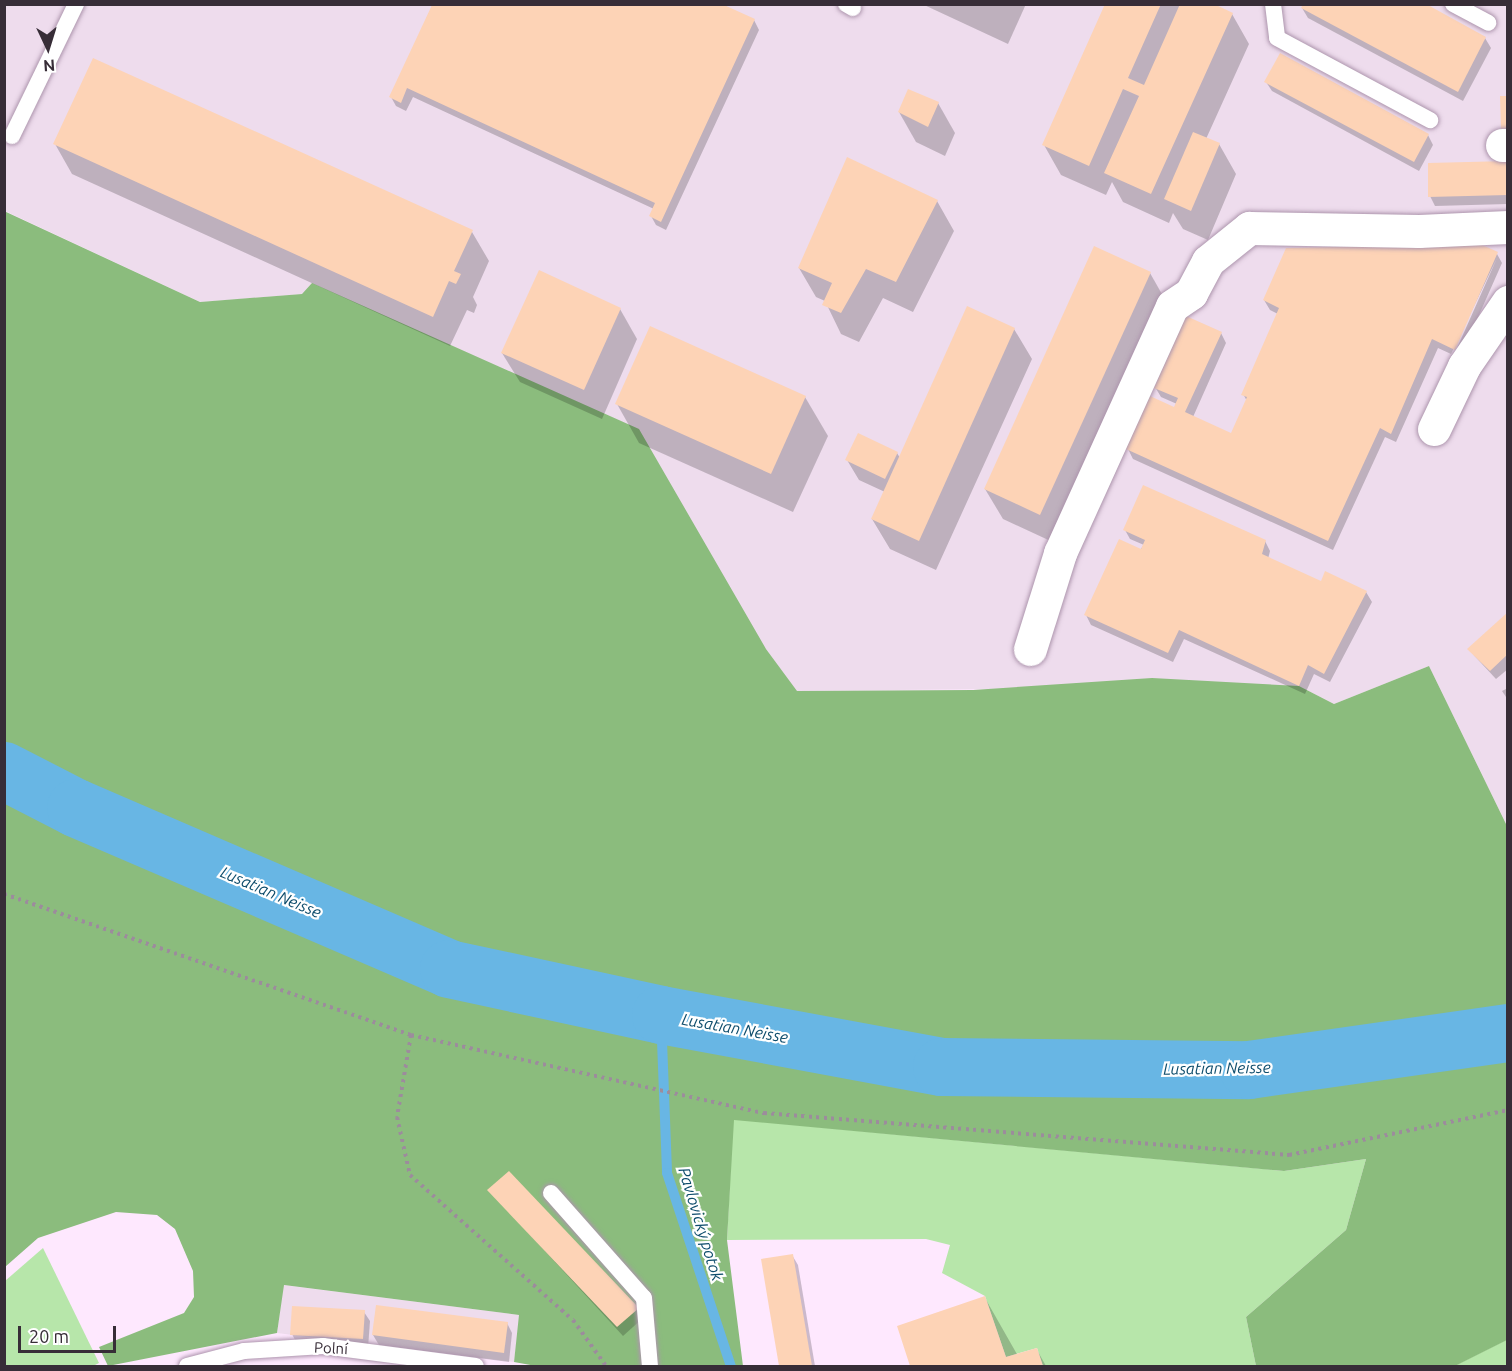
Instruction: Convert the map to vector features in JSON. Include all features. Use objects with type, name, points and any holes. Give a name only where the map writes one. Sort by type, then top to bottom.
[{"type":"street","points":[[1030,649],[1060,553],[1172,306],[1191,293],[1208,261],[1249,228],[1419,231],[1508,227]]},
{"type":"street","points":[[1434,429],[1464,366],[1508,302]]},
{"type":"lane","points":[[12,136],[76,4]]},
{"type":"lane","points":[[1273,4],[1277,38],[1430,120]]},
{"type":"lane","points":[[1453,4],[1488,23]]},
{"type":"lane","points":[[551,1193],[644,1298],[650,1366]]},
{"type":"lane","name":"Polní","points":[[187,1366],[244,1351],[323,1346],[476,1366]]},
{"type":"path","points":[[4,894],[411,1035],[764,1113],[1289,1155],[1508,1110]]},
{"type":"path","points":[[411,1035],[397,1118],[410,1175],[573,1320],[606,1366]]},
{"type":"shaded area","points":[[4,5],[1507,5],[1507,826],[1429,666],[1334,704],[1299,686],[796,691],[766,649],[303,294],[200,302],[5,211]]},
{"type":"shaded area","points":[[283,1285],[520,1315],[514,1362],[277,1333]]},
{"type":"green space","points":[[4,211],[200,302],[302,294],[312,283],[639,429],[766,649],[797,691],[973,690],[1152,678],[1299,686],[1334,704],[1429,666],[1507,826],[1507,1340],[1455,1366],[1256,1366],[1246,1317],[1346,1230],[1366,1159],[1284,1171],[734,1120],[727,1240],[743,1366],[536,1366],[514,1362],[519,1315],[284,1285],[277,1333],[108,1366],[99,1347],[184,1313],[194,1297],[193,1271],[175,1229],[157,1215],[116,1212],[38,1238],[5,1267]]},
{"type":"green space","points":[[733,1119],[1284,1171],[1366,1159],[1346,1230],[1246,1317],[1256,1366],[1043,1366],[1037,1348],[1006,1357],[985,1296],[942,1273],[950,1245],[926,1239],[727,1240]]},
{"type":"green space","points":[[43,1248],[99,1363],[93,1366],[5,1366],[5,1281]]},
{"type":"green space","points":[[1506,1340],[1507,1366],[1454,1366]]},
{"type":"building","points":[[1105,4],[1161,4],[1128,78],[1144,85],[1180,4],[1214,4],[1233,13],[1151,194],[1104,173],[1139,96],[1123,89],[1089,166],[1042,145]]},
{"type":"building","points":[[1303,4],[1426,4],[1486,37],[1458,92],[1301,8]]},
{"type":"building","points":[[432,5],[724,5],[755,19],[661,222],[649,216],[655,203],[407,88],[401,103],[389,97]]},
{"type":"building","points":[[1280,53],[1429,134],[1414,162],[1264,82]]},
{"type":"building","points":[[93,58],[473,230],[454,271],[461,274],[456,284],[449,281],[433,317],[53,144]]},
{"type":"building","points":[[908,89],[939,102],[928,127],[898,112]]},
{"type":"building","points":[[1500,96],[1508,96],[1508,128],[1501,129]]},
{"type":"building","points":[[1193,132],[1220,143],[1191,211],[1164,199]]},
{"type":"building","points":[[847,157],[938,200],[896,282],[866,269],[841,313],[822,305],[832,283],[798,268]]},
{"type":"building","points":[[1508,161],[1508,195],[1428,197],[1428,163]]},
{"type":"building","points":[[1480,244],[1498,252],[1455,350],[1432,339],[1391,434],[1380,428],[1328,541],[1126,449],[1150,396],[1174,407],[1178,398],[1154,388],[1186,316],[1222,332],[1185,412],[1231,433],[1247,397],[1241,395],[1279,308],[1263,300],[1286,248]]},
{"type":"building","points":[[1094,246],[1151,272],[1040,515],[984,489]]},
{"type":"building","points":[[539,270],[621,308],[584,390],[501,353]]},
{"type":"building","points":[[967,306],[1015,328],[919,541],[871,519]]},
{"type":"building","points":[[650,326],[806,396],[771,474],[615,404]]},
{"type":"building","points":[[858,433],[898,452],[885,479],[845,460]]},
{"type":"building","points":[[1143,485],[1266,540],[1262,554],[1321,581],[1325,571],[1367,591],[1324,674],[1308,665],[1299,686],[1179,630],[1168,653],[1084,615],[1119,539],[1141,549],[1145,540],[1123,530]]},
{"type":"building","points":[[1508,612],[1508,654],[1490,671],[1467,649]]},
{"type":"building","points":[[509,1171],[639,1308],[617,1327],[487,1190]]},
{"type":"building","points":[[793,1254],[812,1366],[779,1366],[770,1313],[761,1259]]},
{"type":"building","points":[[985,1296],[1006,1357],[1037,1348],[1043,1366],[910,1366],[897,1326]]},
{"type":"building","points":[[376,1305],[508,1322],[504,1353],[372,1335]]},
{"type":"building","points":[[292,1306],[365,1310],[363,1339],[290,1335]]},
{"type":"waterway","name":"Lusatian Neisse","points":[[4,771],[76,808],[449,969],[661,1015],[942,1067],[1249,1070],[1508,1033]]},
{"type":"waterway","name":"Pavlovický potok","points":[[661,1015],[667,1173],[731,1366]]}]
